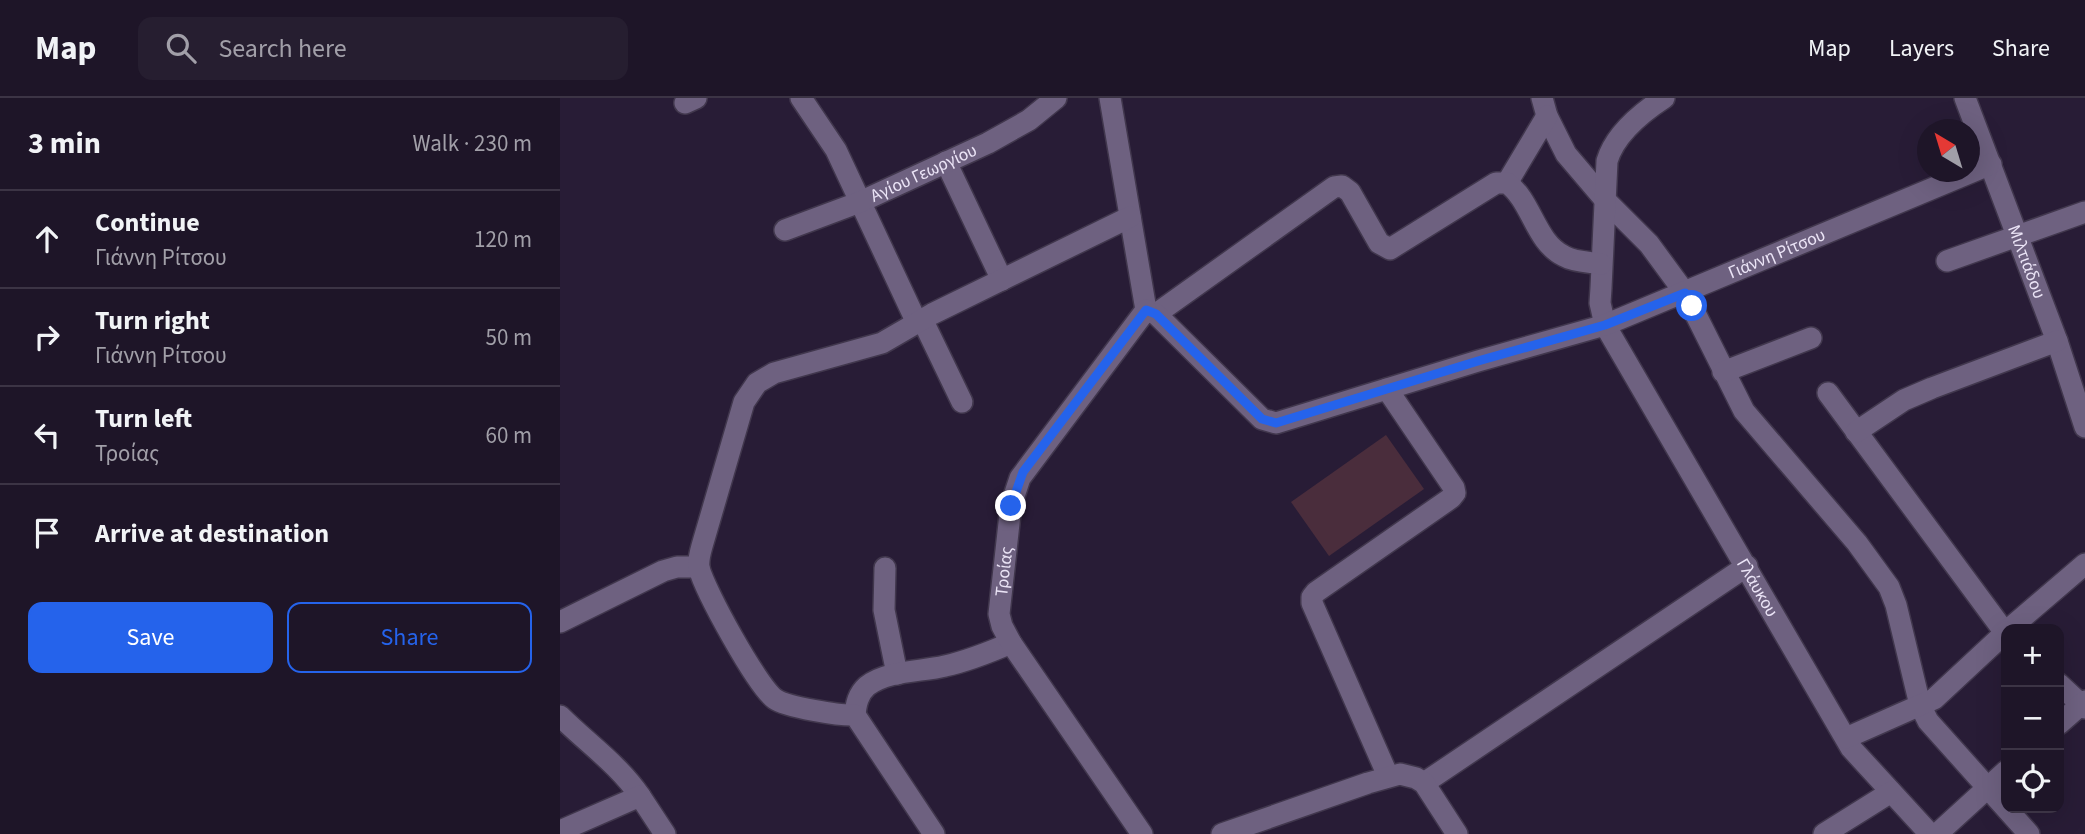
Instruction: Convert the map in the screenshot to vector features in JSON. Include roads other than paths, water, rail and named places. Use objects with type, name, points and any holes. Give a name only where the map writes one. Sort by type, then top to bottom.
[{"type":"street","points":[[801,98],[836,150],[962,402]]},
{"type":"street","name":"Αγίου Γεωργίου","points":[[785,230],[860,202],[1009,132],[1056,98]]},
{"type":"street","points":[[1110,98],[1130,218],[1151,312]]},
{"type":"street","points":[[1605,325],[1601,303],[1601,264],[1608,162],[1614,144],[1630,125],[1664,98]]},
{"type":"street","name":"Μιλτιάδου","points":[[1965,98],[2057,341],[2080,392],[2085,427]]},
{"type":"street","points":[[1544,107],[1566,154],[1648,244],[1685,293],[1744,411],[1857,543],[1889,587],[1896,605],[1920,705],[1932,727],[2029,834]]},
{"type":"street","points":[[1544,107],[1507,183],[1519,191],[1541,232],[1553,248],[1563,256],[1601,264]]},
{"type":"street","points":[[946,162],[1002,280]]},
{"type":"street","name":"Γιάννη Ρίτσου","points":[[1151,312],[1262,419],[1268,423],[1276,423],[1605,325],[1991,164]]},
{"type":"street","name":"Τροίας","points":[[1142,834],[1002,626],[999,614],[1009,522],[1016,486],[1029,464],[1151,312],[1334,187],[1342,186],[1350,192],[1380,243],[1390,249],[1496,183],[1507,183]]},
{"type":"street","points":[[1947,261],[2085,212]]},
{"type":"street","points":[[855,715],[788,705],[772,697],[760,683],[736,643],[699,567],[702,546],[750,390],[774,373],[872,347],[1130,218]]},
{"type":"street","name":"Γλάυκου","points":[[1605,325],[1846,738],[1858,756],[1930,834]]},
{"type":"street","points":[[1723,372],[1811,338]]},
{"type":"street","points":[[1856,432],[1904,400],[2057,341]]},
{"type":"street","points":[[1387,389],[1455,493],[1316,592],[1312,603],[1388,776]]},
{"type":"street","points":[[1828,393],[2001,624]]},
{"type":"street","points":[[2016,624],[2085,564]]},
{"type":"street","points":[[1424,783],[1747,566]]},
{"type":"street","points":[[560,622],[663,571],[677,567],[699,567]]},
{"type":"street","points":[[885,568],[884,610],[897,674]]},
{"type":"street","points":[[1846,738],[1941,694],[2001,638]]},
{"type":"street","points":[[934,834],[855,715],[859,697],[866,687],[882,678],[959,663],[1011,643]]},
{"type":"street","points":[[2063,687],[2084,704],[2064,720]]},
{"type":"street","points":[[560,716],[609,759],[640,796],[665,834]]},
{"type":"street","points":[[1222,834],[1388,776],[1404,774],[1424,783],[1457,834]]},
{"type":"street","points":[[1937,834],[2001,775]]},
{"type":"street","points":[[1824,834],[1891,792]]},
{"type":"street","points":[[560,831],[640,796]]}]
